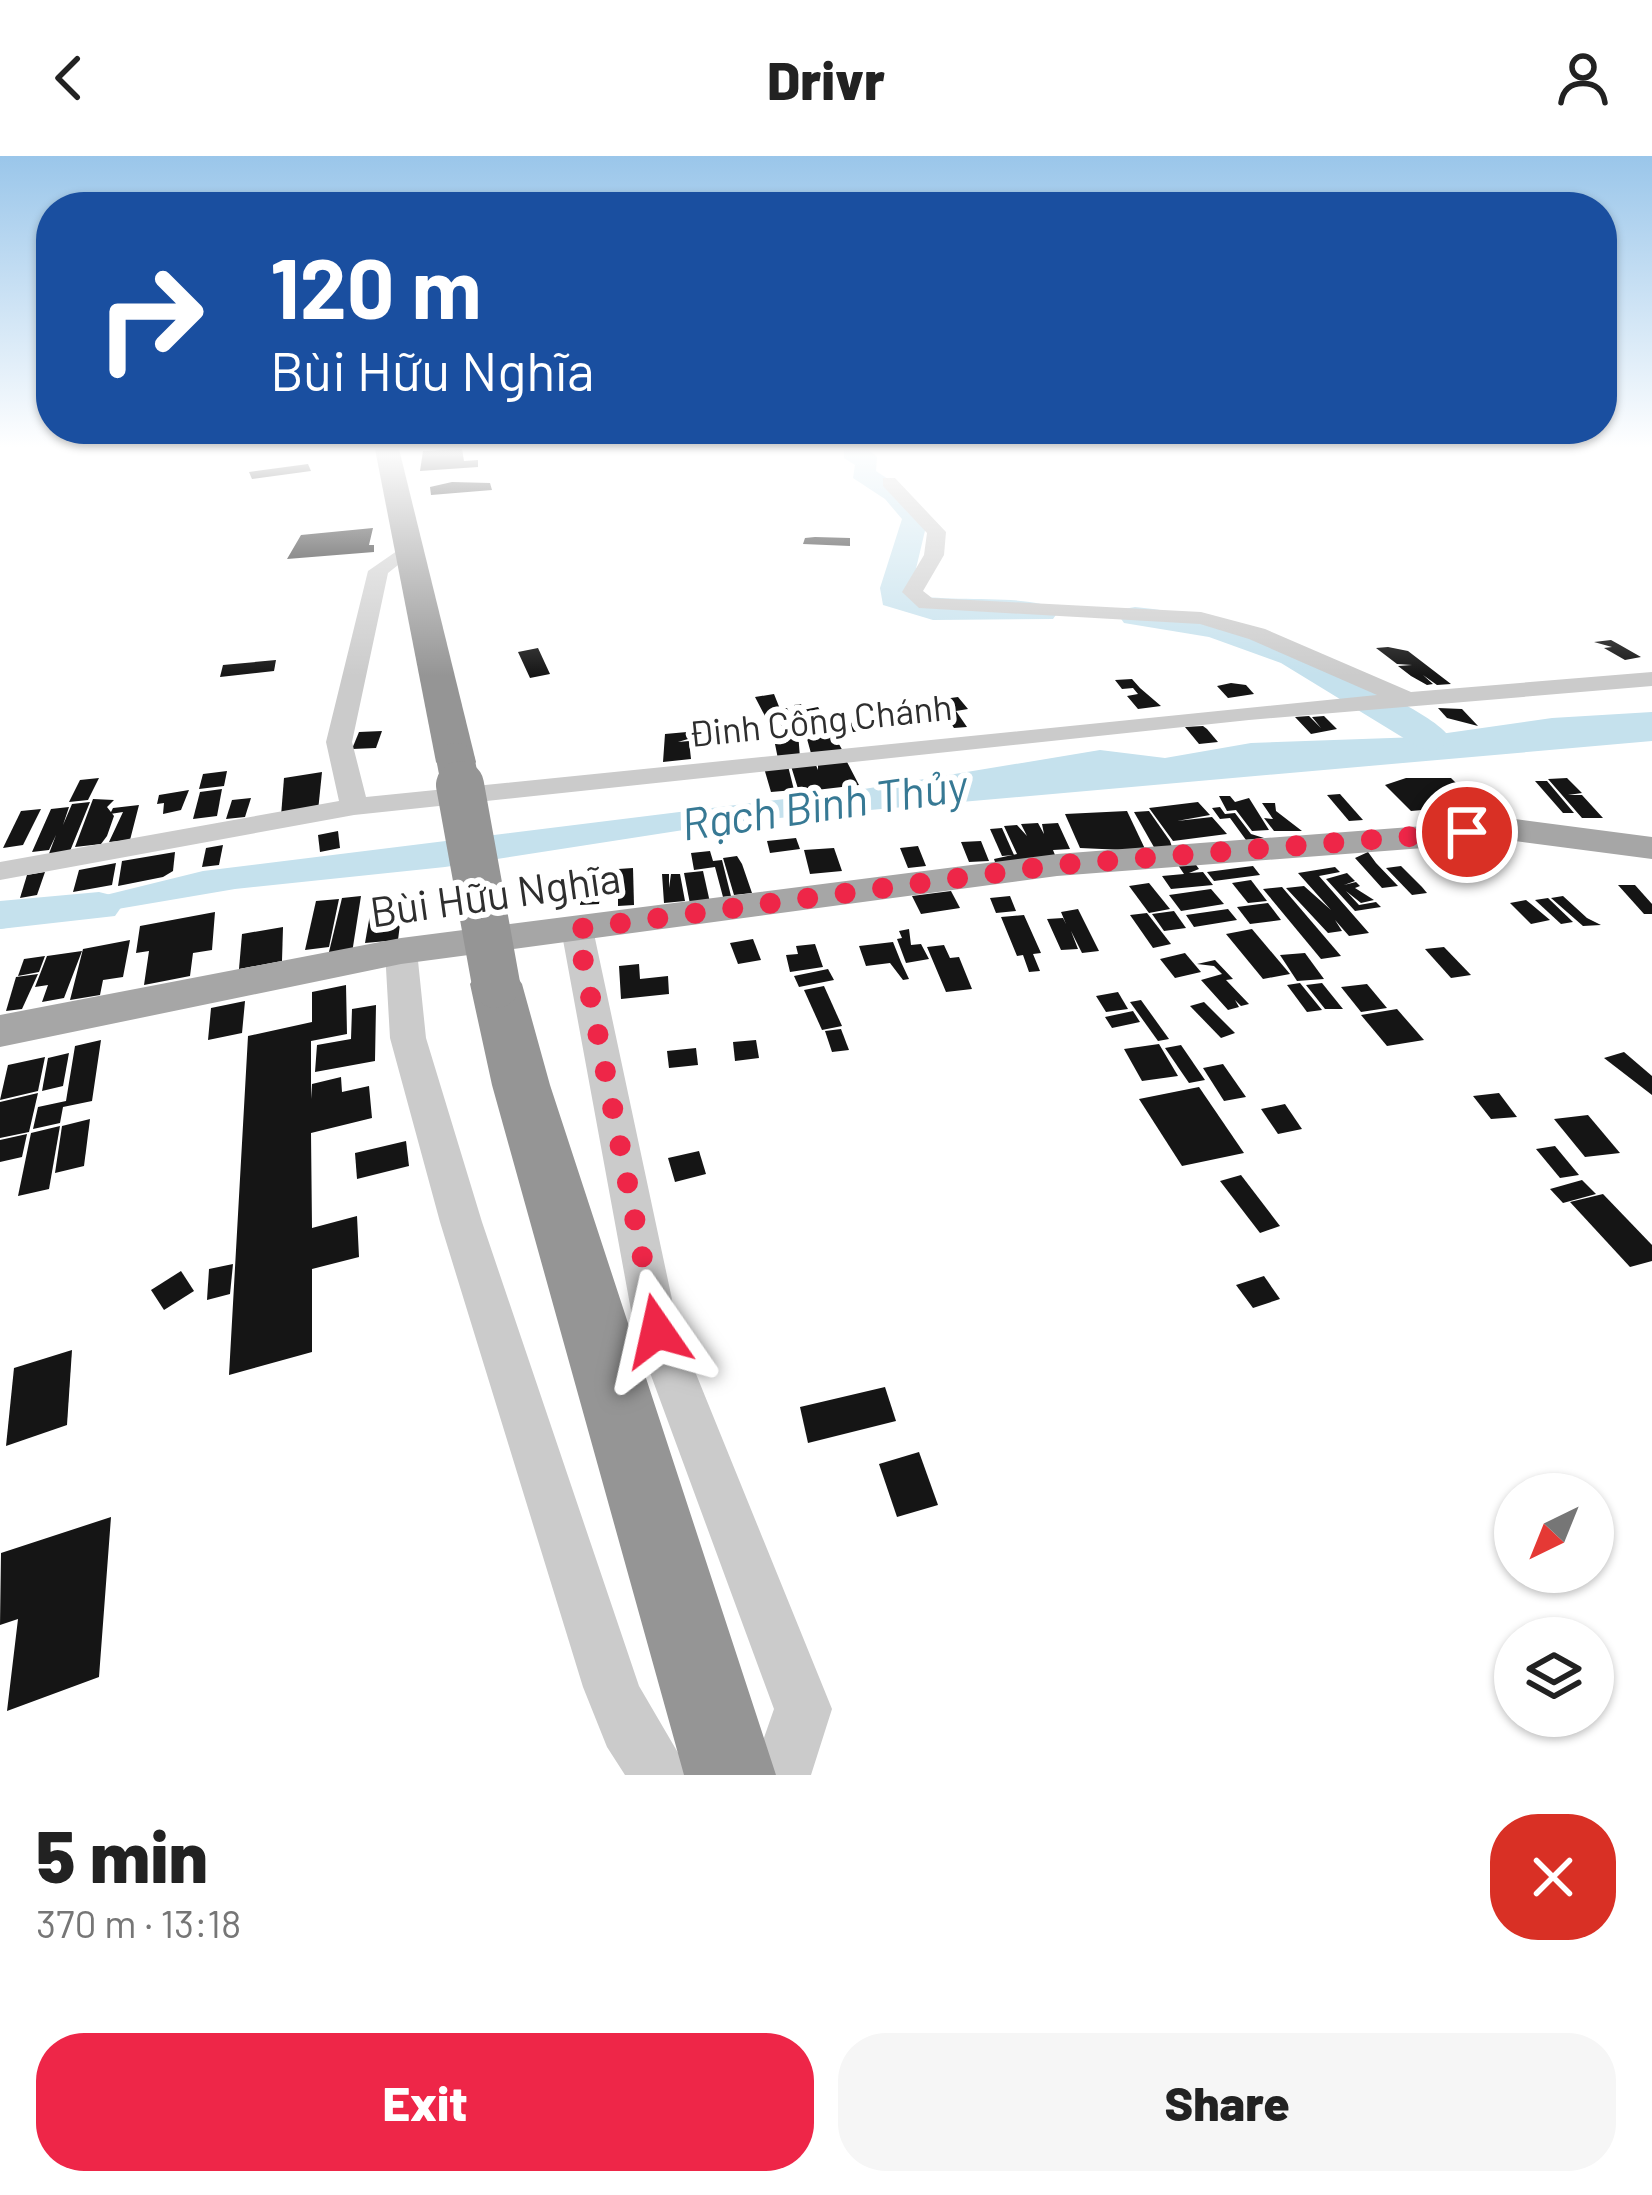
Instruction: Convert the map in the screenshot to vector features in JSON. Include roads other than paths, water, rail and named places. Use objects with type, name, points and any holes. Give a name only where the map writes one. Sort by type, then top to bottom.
[{"type":"highway","points":[[402,525],[521,1085],[730,1775]]},
{"type":"main road","name":"Bùi Hữu Nghĩa","points":[[0,1030],[401,951],[1014,870],[1515,830],[1652,848]]},
{"type":"street","points":[[930,525],[937,532],[934,555],[912,592],[926,604],[1201,618],[1257,634],[1411,702]]},
{"type":"street","points":[[354,807],[339,742],[378,571],[407,550]]},
{"type":"street","name":"Đinh Công Chánh","points":[[0,871],[354,807],[1652,679]]},
{"type":"street","points":[[577,929],[657,1331],[764,1597],[803,1708],[782,1775]]},
{"type":"street","points":[[401,951],[408,1038],[527,1433],[611,1688],[627,1727],[661,1775]]},
{"type":"water","name":"Rạch Bình Thủy","points":[[1652,712],[1652,741],[735,822],[445,867],[235,889],[0,929],[0,921],[203,871],[858,790],[1100,750],[1165,758],[1251,743],[1419,737],[1552,718]]},
{"type":"waterway","points":[[914,525],[894,599],[933,611],[1042,612]]},
{"type":"waterway","points":[[1135,616],[1216,629],[1293,656],[1330,674],[1433,740]]},
{"type":"waterway","name":"Rạch Bình Thủy","points":[[0,915],[99,906]]}]
